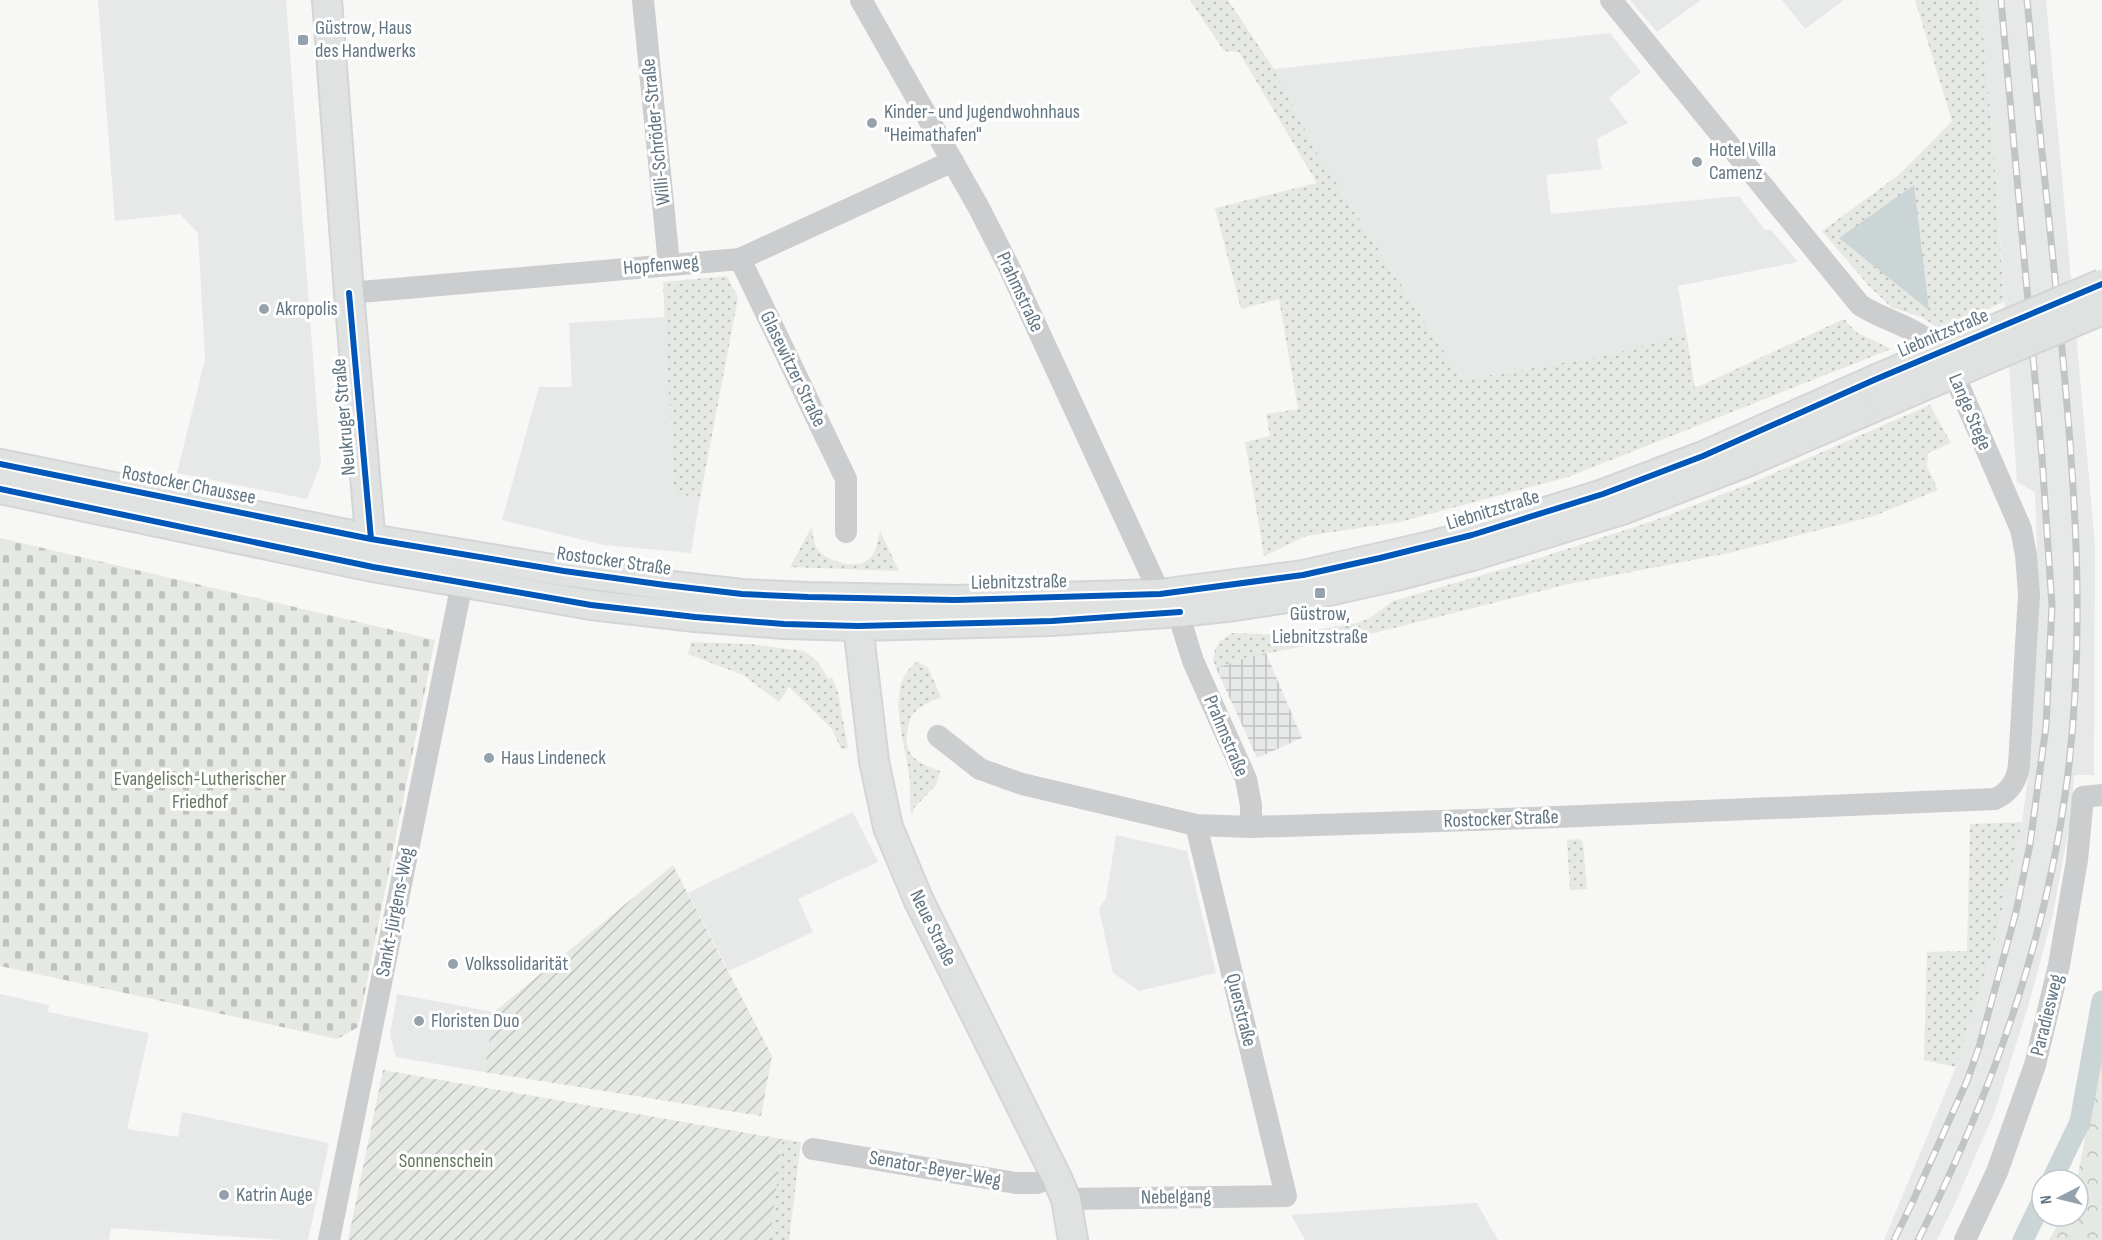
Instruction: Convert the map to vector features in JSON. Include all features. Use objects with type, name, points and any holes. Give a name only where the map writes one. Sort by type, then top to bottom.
[{"type":"main road","name":"Neukruger Straße","points":[[327,0],[373,567]]},
{"type":"main road","name":"Liebnitzstraße","points":[[1879,391],[2102,284]]},
{"type":"main road","name":"Liebnitzstraße","points":[[858,626],[1052,621],[1170,603],[1426,548],[1603,494],[2102,310]]},
{"type":"main road","name":"Rostocker Chaussee","points":[[0,464],[371,539]]},
{"type":"main road","name":"Rostocker Chaussee","points":[[0,489],[373,567],[462,583]]},
{"type":"main road","name":"Rostocker Straße","points":[[371,539],[665,585],[742,594],[854,598]]},
{"type":"main road","points":[[462,583],[591,605],[695,617],[784,624],[858,626]]},
{"type":"main road","name":"Liebnitzstraße","points":[[854,598],[1170,603]]},
{"type":"main road","name":"Neue Straße","points":[[854,598],[874,761],[888,826],[919,901],[1061,1187],[1073,1240]]},
{"type":"street","name":"Willi-Schröder-Straße","points":[[643,0],[669,264]]},
{"type":"street","name":"Prahmstraße","points":[[861,0],[953,161],[1009,267],[1183,629],[1193,661],[1246,779],[1251,805],[1251,827]]},
{"type":"street","name":"Lange Stege","points":[[1611,0],[1860,305],[1873,314],[1919,334],[1935,346],[1952,368],[2013,511],[2026,555],[2029,594],[2018,776]]},
{"type":"street","name":"Hopfenweg","points":[[349,293],[740,259],[953,161]]},
{"type":"street","name":"Glasewitzer Straße","points":[[740,259],[846,479],[846,532]]},
{"type":"street","name":"Sankt-Jürgens-Weg","points":[[329,1240],[462,583]]},
{"type":"street","name":"Rostocker Straße","points":[[938,736],[980,769],[1022,784],[1196,825],[1251,827],[1543,818],[1995,799],[2007,794],[2018,776]]},
{"type":"street","name":"Paradiesweg","points":[[1965,1240],[1997,1173],[2035,1065],[2059,965],[2077,860],[2083,797],[2102,795]]},
{"type":"street","name":"Querstraße","points":[[1196,825],[1286,1196]]},
{"type":"street","name":"Senator-Beyer-Weg","points":[[813,1149],[1016,1183],[1037,1183],[1061,1187]]},
{"type":"street","name":"Nebelgang","points":[[1061,1187],[1286,1196]]},
{"type":"shaded area","points":[[98,0],[286,0],[321,464],[307,499],[177,473],[205,359],[198,233],[180,214],[115,221]]},
{"type":"shaded area","points":[[1630,0],[1701,0],[1657,32]]},
{"type":"shaded area","points":[[1782,0],[1844,0],[1805,29]]},
{"type":"shaded area","points":[[1980,0],[2046,0],[2095,544],[2094,775],[2074,775],[2071,817],[2053,914],[2028,1007],[1994,1113],[1953,1208],[1937,1240],[1884,1240],[1956,1067],[1991,957],[2022,822],[2029,769],[2039,611],[2035,492],[2017,482],[1994,153]]},
{"type":"shaded area","points":[[1610,33],[1641,72],[1609,98],[1628,123],[1597,139],[1602,169],[1546,175],[1551,214],[1739,196],[1765,230],[1771,230],[1798,262],[1678,286],[1686,332],[1614,354],[1462,380],[1317,153],[1274,69]]},
{"type":"shaded area","points":[[1914,185],[1929,310],[1839,238]]},
{"type":"shaded area","points":[[665,317],[674,492],[700,498],[691,553],[604,545],[502,520],[539,387],[572,387],[569,323]]},
{"type":"shaded area","points":[[1266,653],[1302,738],[1257,758],[1216,668]]},
{"type":"shaded area","points":[[853,812],[878,862],[798,899],[813,932],[729,971],[688,893]]},
{"type":"shaded area","points":[[1116,835],[1187,851],[1216,973],[1139,991],[1113,973],[1099,909],[1106,898]]},
{"type":"shaded area","points":[[0,994],[49,1005],[48,1012],[149,1033],[127,1129],[178,1137],[182,1112],[329,1143],[308,1240],[111,1228],[109,1240],[0,1240]]},
{"type":"shaded area","points":[[397,994],[494,1012],[484,1072],[396,1057],[390,1035]]},
{"type":"shaded area","points":[[1477,1203],[1498,1240],[1305,1240],[1291,1215]]},
{"type":"green space","points":[[1190,0],[1228,0],[1274,69],[1317,153],[1462,380],[1614,354],[1686,332],[1695,388],[1844,319],[1856,332],[1891,349],[1568,477],[1400,522],[1306,536],[1264,556],[1245,442],[1270,436],[1266,414],[1298,409],[1279,299],[1241,309],[1215,208],[1317,183],[1239,52],[1224,51]]},
{"type":"green space","points":[[1915,0],[1980,0],[1994,153],[2004,302],[1940,329],[1921,317],[1891,307],[1869,286],[1822,231],[1900,174],[1952,121]]},
{"type":"green space","points":[[727,276],[738,298],[700,498],[674,493],[663,282]]},
{"type":"green space","points":[[1930,405],[1951,443],[1928,453],[1927,467],[1938,490],[1874,516],[1729,553],[1569,584],[1374,633],[1248,657],[1216,668],[1213,659],[1215,650],[1219,642],[1232,633],[1287,635],[1357,623],[1368,619],[1393,601],[1527,562],[1653,521],[1749,484]]},
{"type":"green space","points":[[812,526],[818,550],[827,557],[848,564],[861,563],[872,555],[880,531],[899,571],[790,567]]},
{"type":"green space","name":"Evangelisch-Lutherischer Friedhof","points":[[0,538],[435,640],[358,1027],[337,1039],[0,966]]},
{"type":"green space","points":[[691,642],[751,644],[804,651],[817,661],[829,679],[832,677],[838,692],[848,748],[841,749],[832,729],[789,687],[779,702],[743,675],[688,654]]},
{"type":"green space","points":[[917,661],[928,668],[941,697],[921,706],[913,714],[908,728],[907,745],[913,757],[918,761],[940,771],[936,785],[914,808],[912,816],[909,774],[900,722],[899,694],[908,671]]},
{"type":"green space","points":[[2022,822],[1991,957],[1956,1067],[1924,1060],[1927,952],[1967,951],[1970,824]]},
{"type":"green space","points":[[1580,839],[1583,842],[1587,889],[1570,890],[1567,840]]},
{"type":"green space","points":[[673,865],[772,1056],[761,1116],[484,1072],[494,1012]]},
{"type":"green space","points":[[2102,1048],[2102,1240],[2049,1240],[2056,1228],[2090,1228],[2090,1168],[2079,1168]]},
{"type":"green space","name":"Sonnenschein","points":[[383,1070],[782,1139],[770,1240],[348,1240]]},
{"type":"green space","points":[[782,1139],[801,1142],[789,1240],[770,1240]]},
{"type":"waterway","points":[[2058,1168],[2080,1122],[2102,1001]]},
{"type":"waterway","points":[[2023,1240],[2030,1226]]},
{"type":"railway","points":[[1894,1240],[1967,1081],[1979,1047],[2016,912],[2030,844],[2046,726],[2052,606],[2042,457],[2001,0]]},
{"type":"railway","points":[[1918,1240],[1945,1186],[1992,1074],[2030,959],[2058,841],[2073,723],[2077,607],[2073,491],[2059,317],[2027,0]]},
{"type":"cycle path","points":[[0,464],[371,539],[564,571],[742,594],[955,600],[1160,594],[1303,575],[1380,558],[1472,535],[1603,494],[1703,456],[1874,380],[2102,284]]},
{"type":"cycle path","points":[[349,293],[371,539]]},
{"type":"cycle path","points":[[0,489],[373,567],[591,605],[695,617],[784,624],[858,626],[1052,621],[1180,612]]},
{"type":"place","name":"Güstrow, Haus des Handwerks","points":[[303,40]]},
{"type":"place","name":"Kinder- und Jugendwohnhaus \"Heimathafen\"","points":[[872,123]]},
{"type":"place","name":"Hotel Villa Camenz","points":[[1697,162]]},
{"type":"place","name":"Akropolis","points":[[264,309]]},
{"type":"place","name":"Güstrow, Liebnitzstraße","points":[[1320,593]]},
{"type":"place","name":"Haus Lindeneck","points":[[489,758]]},
{"type":"place","name":"Volkssolidarität","points":[[453,964]]},
{"type":"place","name":"Floristen Duo","points":[[419,1021]]},
{"type":"place","name":"Katrin Auge","points":[[224,1195]]}]
